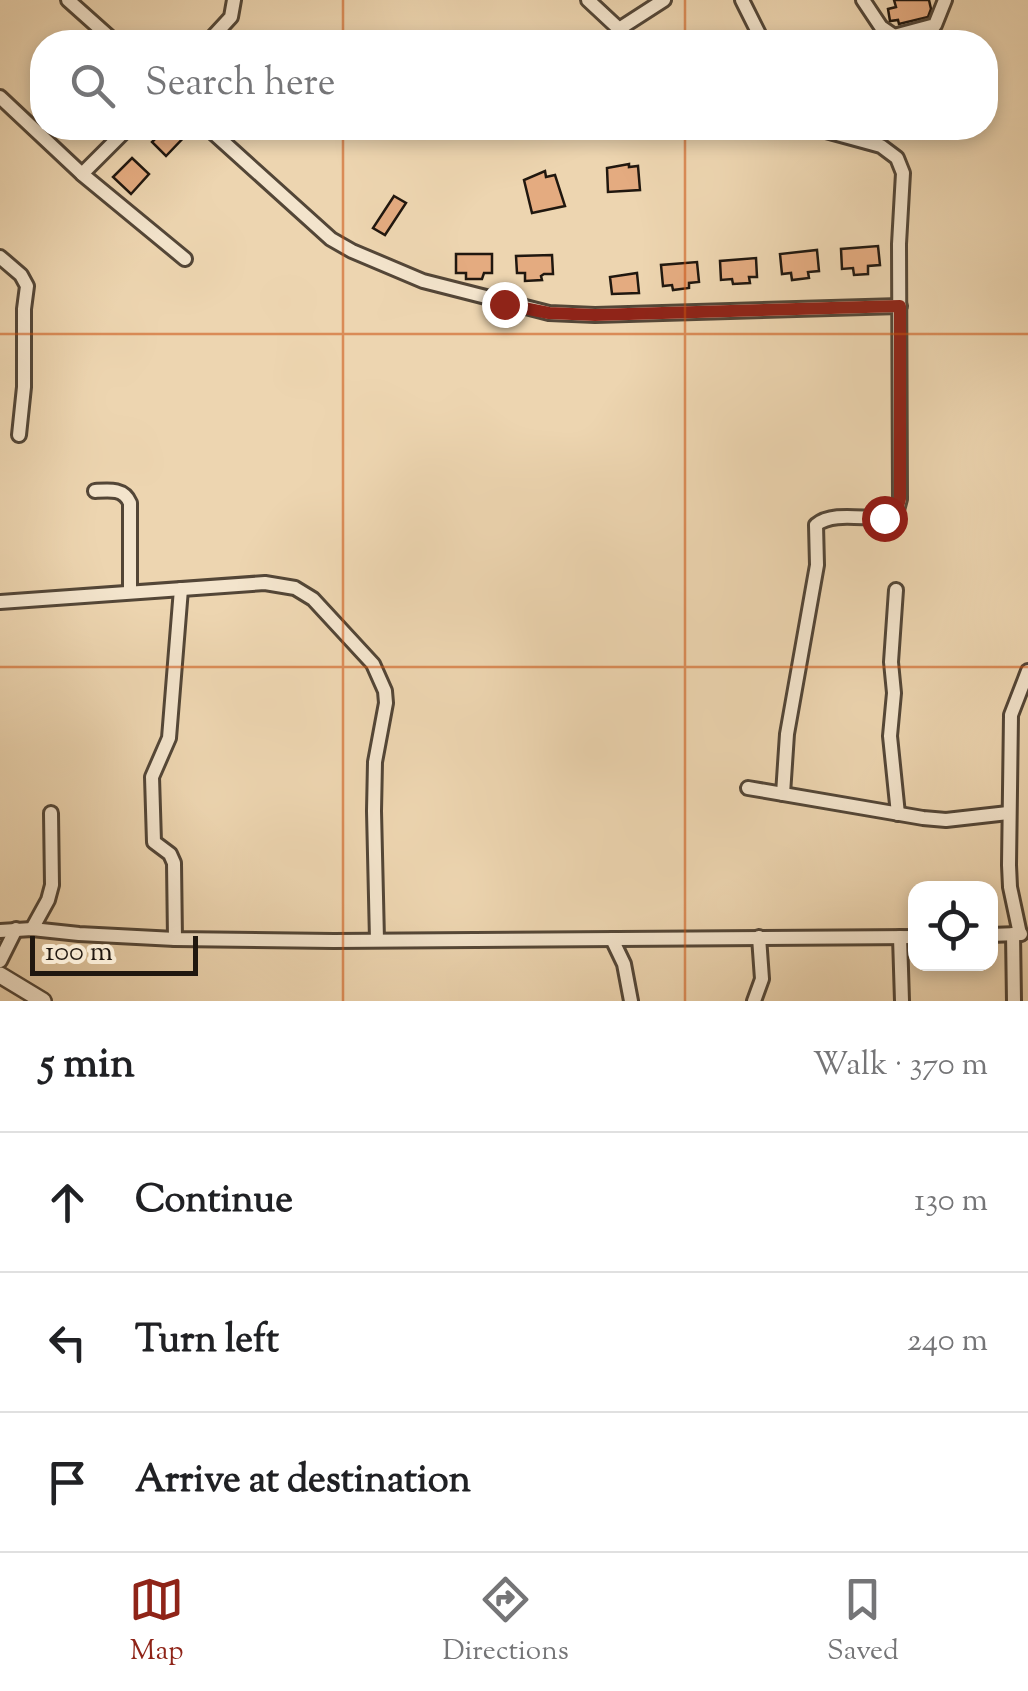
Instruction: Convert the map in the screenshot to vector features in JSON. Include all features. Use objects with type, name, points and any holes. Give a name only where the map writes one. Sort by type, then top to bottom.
[{"type":"street","points":[[68,0],[101,30]]},
{"type":"street","points":[[219,30],[230,17],[234,0]]},
{"type":"street","points":[[588,0],[619,29],[664,0]]},
{"type":"street","points":[[742,0],[756,30]]},
{"type":"street","points":[[864,0],[884,30]]},
{"type":"street","points":[[922,30],[935,26],[945,0]]},
{"type":"street","points":[[2,102],[30,127]]},
{"type":"street","points":[[44,140],[185,259]]},
{"type":"street","points":[[82,174],[116,140]]},
{"type":"street","points":[[221,140],[331,239],[422,281],[504,304],[549,313],[595,315],[900,306]]},
{"type":"street","points":[[783,794],[787,734],[817,565],[816,525],[830,518],[884,518],[896,514],[899,507],[899,244],[904,184],[901,165],[892,153],[866,140]]},
{"type":"street","points":[[0,258],[21,274],[27,286],[19,435]]},
{"type":"street","points":[[95,491],[117,491],[128,497],[130,592]]},
{"type":"street","points":[[0,602],[265,583],[295,588],[313,599],[374,664],[385,690],[375,762],[377,940]]},
{"type":"street","points":[[175,939],[174,863],[153,838],[152,777],[169,738],[182,589]]},
{"type":"street","points":[[896,590],[890,736],[898,814]]},
{"type":"street","points":[[1014,1001],[1020,934],[1010,887],[1011,715],[1028,671]]},
{"type":"street","points":[[748,788],[946,820],[1008,814]]},
{"type":"street","points":[[32,928],[52,886],[51,814]]},
{"type":"street","points":[[0,961],[16,928]]},
{"type":"street","points":[[0,932],[32,928],[175,939],[908,936]]},
{"type":"street","points":[[754,1001],[762,979],[759,937]]},
{"type":"street","points":[[900,937],[902,1001]]},
{"type":"street","points":[[612,939],[624,964],[630,1001]]},
{"type":"street","points":[[0,974],[44,1001]]},
{"type":"building","points":[[894,0],[929,0],[931,9],[928,17],[899,24],[898,20],[890,21],[888,9],[896,7]]},
{"type":"building","points":[[154,140],[181,140],[166,156]]},
{"type":"building","points":[[132,158],[149,174],[131,194],[113,177]]},
{"type":"building","points":[[638,166],[640,190],[608,192],[607,168]]},
{"type":"building","points":[[545,171],[546,177],[555,175],[565,206],[532,213],[524,180]]},
{"type":"building","points":[[394,196],[406,203],[385,235],[373,228]]},
{"type":"building","points":[[878,246],[880,265],[868,266],[868,274],[854,275],[853,268],[842,269],[841,249]]},
{"type":"building","points":[[817,250],[819,271],[808,272],[809,278],[792,280],[791,273],[782,274],[780,254]]},
{"type":"building","points":[[456,254],[492,254],[492,273],[484,273],[482,279],[466,279],[466,273],[456,273]]},
{"type":"building","points":[[552,255],[553,274],[544,274],[542,280],[525,281],[525,273],[517,273],[516,256]]},
{"type":"building","points":[[756,258],[757,277],[749,277],[750,283],[721,280],[720,261]]},
{"type":"building","points":[[697,262],[699,282],[673,290],[672,285],[663,286],[661,265]]},
{"type":"building","points":[[637,273],[639,293],[612,294],[610,277]]},
{"type":"route","points":[[504,304],[549,313],[595,315],[900,306],[900,499],[896,514],[884,518]]}]
